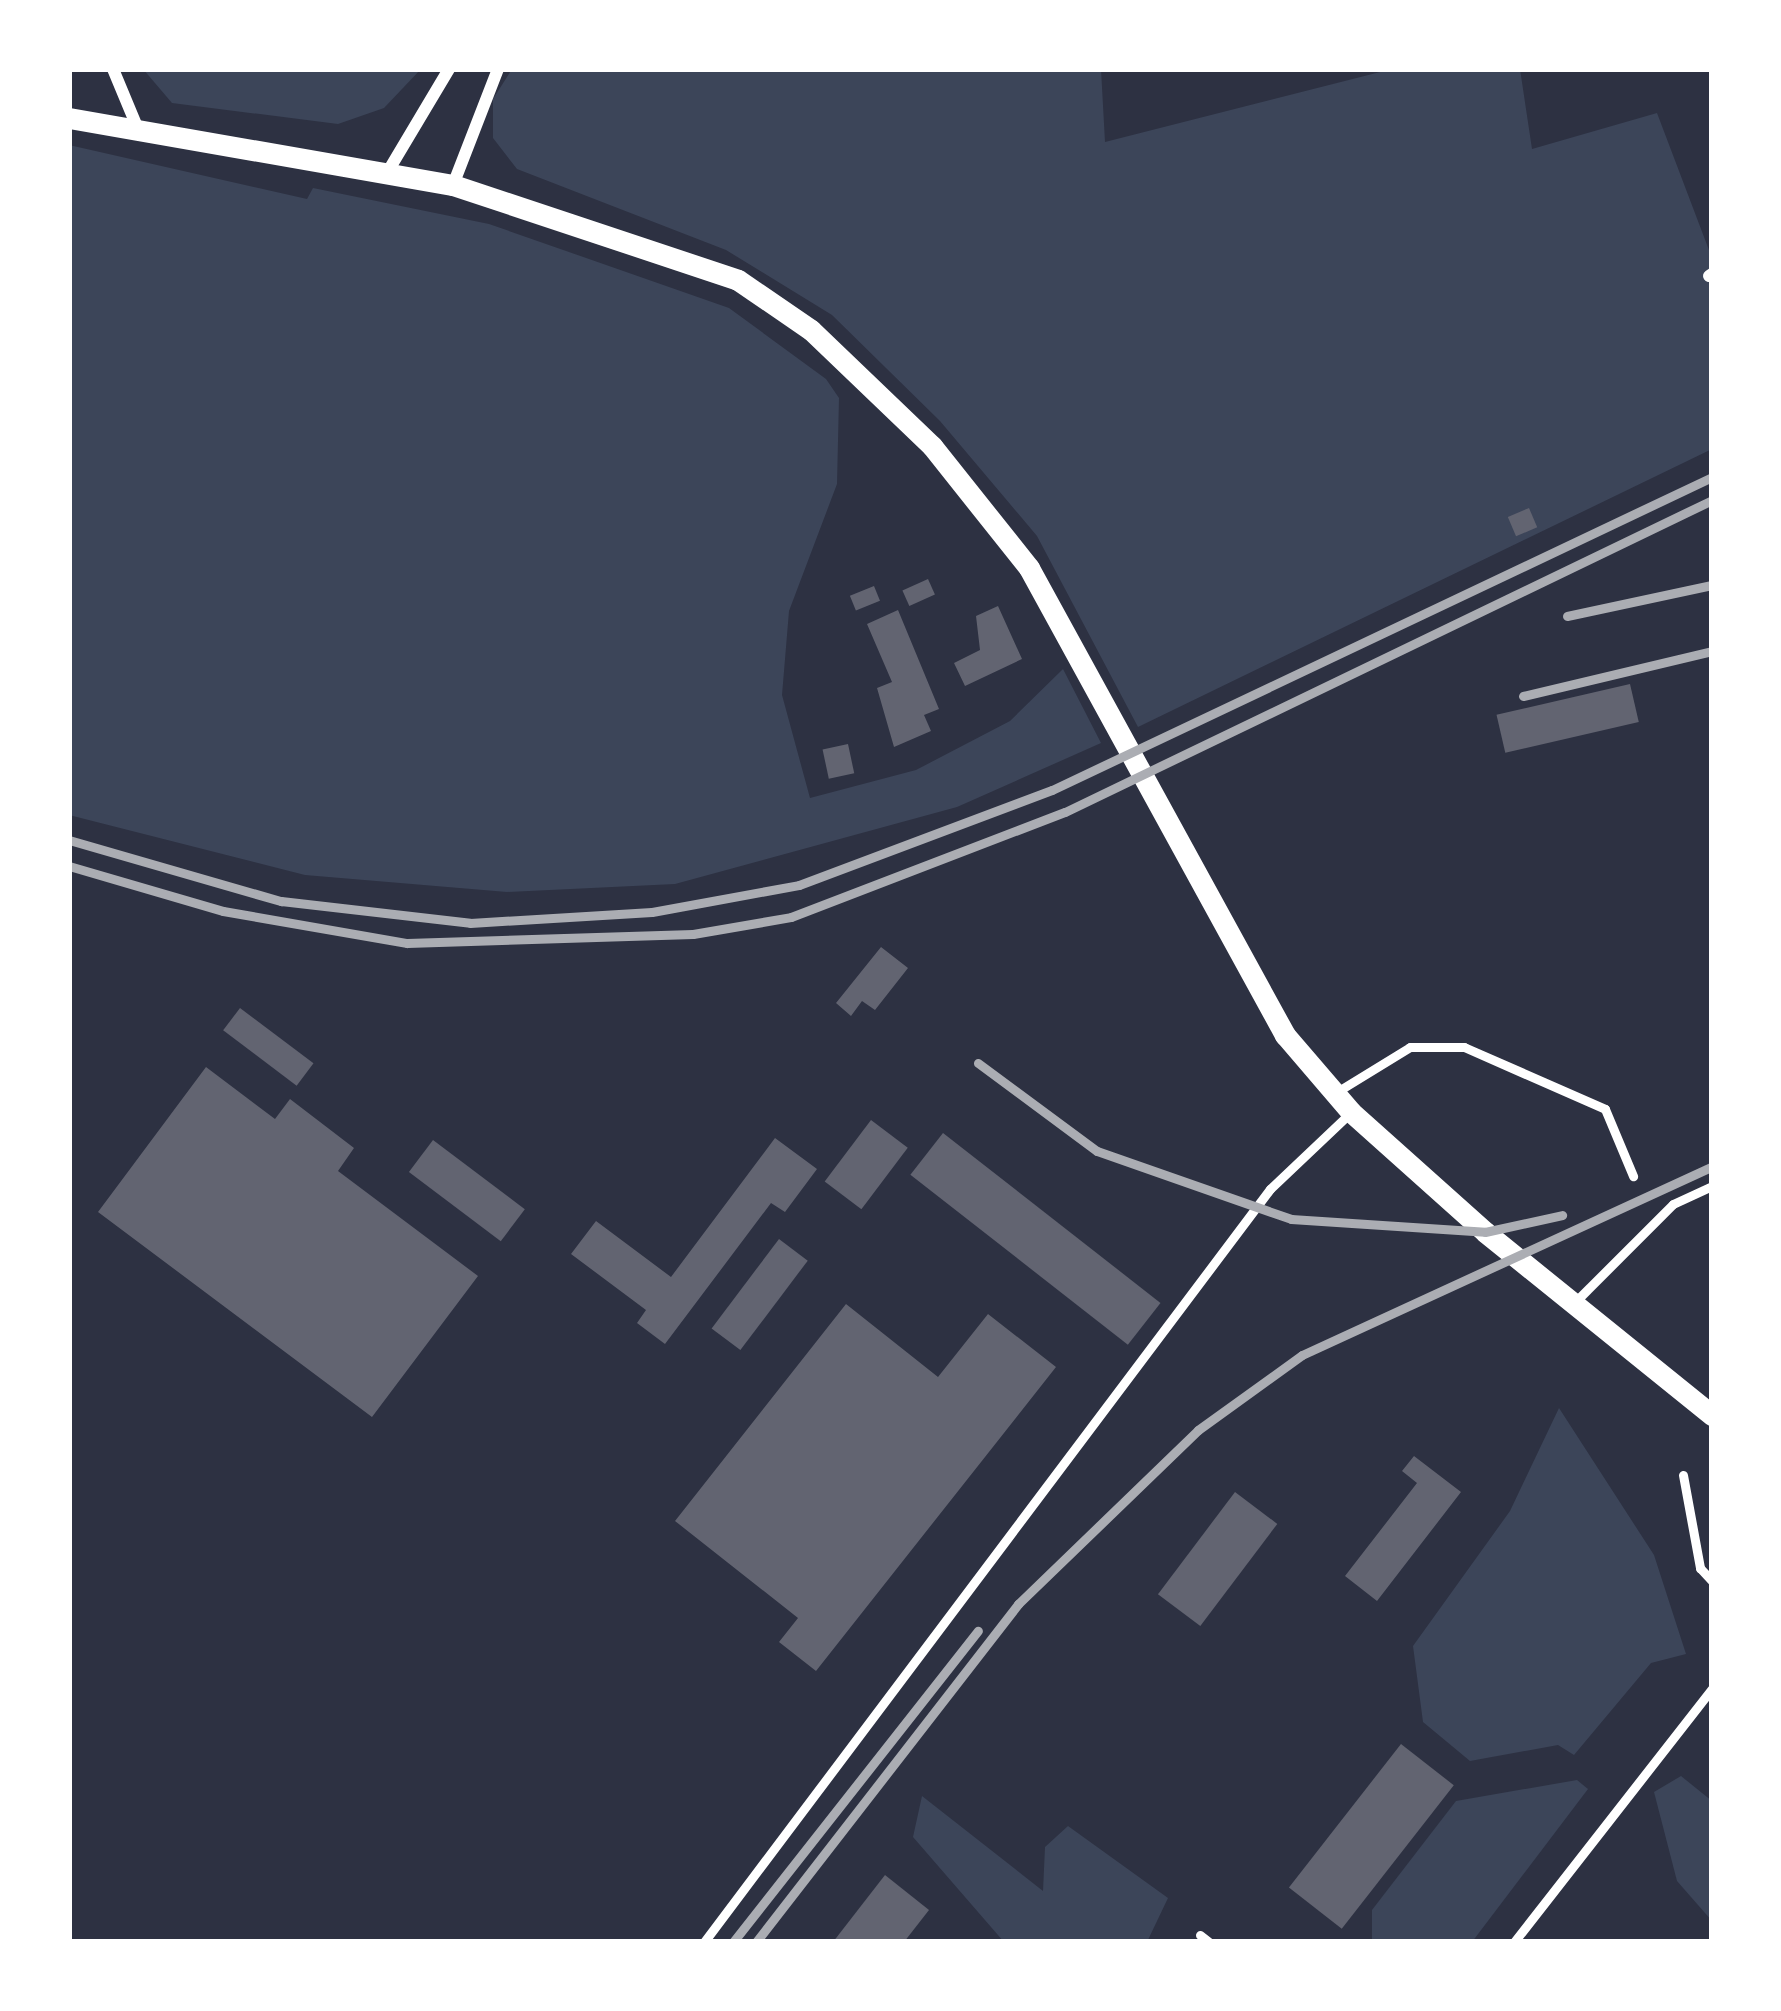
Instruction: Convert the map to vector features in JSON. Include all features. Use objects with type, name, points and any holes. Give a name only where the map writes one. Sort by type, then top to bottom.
[{"type":"street","points":[[112,69],[138,129]]},
{"type":"street","points":[[388,173],[449,69]]},
{"type":"street","points":[[454,185],[498,69]]},
{"type":"street","points":[[69,118],[454,185],[738,280],[811,331],[982,504],[1107,712],[1168,831],[1286,1035],[1334,1093],[1574,1303],[1712,1415]]},
{"type":"lane","points":[[1334,1093],[1410,1047],[1464,1047],[1605,1109],[1633,1176]]},
{"type":"lane","points":[[704,1942],[1270,1189],[1351,1112]]},
{"type":"lane","points":[[1574,1303],[1673,1204],[1712,1186]]},
{"type":"lane","points":[[1683,1475],[1700,1568],[1712,1581]]},
{"type":"lane","points":[[1514,1942],[1712,1690]]},
{"type":"shaded area","points":[[143,69],[421,69],[384,108],[338,124],[172,103]]},
{"type":"shaded area","points":[[512,69],[1101,69],[1105,142],[1392,69],[1520,69],[1532,149],[1657,113],[1712,258],[1712,449],[1138,727],[1037,536],[940,421],[832,315],[726,250],[517,169],[493,138],[493,99]]},
{"type":"shaded area","points":[[69,145],[307,199],[313,188],[489,224],[729,308],[826,379],[839,398],[837,484],[789,611],[782,695],[810,798],[916,770],[1010,721],[1063,669],[1101,743],[957,807],[675,884],[507,892],[305,875],[69,815]]},
{"type":"shaded area","points":[[1559,1408],[1654,1555],[1686,1654],[1651,1663],[1574,1755],[1558,1745],[1470,1761],[1423,1722],[1413,1646],[1510,1511]]},
{"type":"shaded area","points":[[1681,1776],[1712,1801],[1712,1921],[1677,1881],[1654,1792]]},
{"type":"shaded area","points":[[1577,1780],[1588,1789],[1472,1942],[1372,1942],[1372,1910],[1456,1801]]},
{"type":"shaded area","points":[[922,1796],[1043,1891],[1045,1847],[1068,1826],[1168,1898],[1147,1942],[1004,1942],[913,1837]]},
{"type":"building","points":[[1529,508],[1537,527],[1516,536],[1508,517]]},
{"type":"building","points":[[928,579],[935,595],[909,606],[902,590]]},
{"type":"building","points":[[874,586],[880,601],[856,611],[850,596]]},
{"type":"building","points":[[998,606],[1022,659],[965,686],[954,663],[980,650],[976,616]]},
{"type":"building","points":[[898,610],[939,709],[924,715],[931,731],[894,747],[877,688],[892,682],[867,624]]},
{"type":"building","points":[[1630,684],[1639,722],[1505,753],[1497,715]]},
{"type":"building","points":[[848,744],[854,773],[829,779],[823,749]]},
{"type":"building","points":[[881,947],[908,968],[875,1010],[862,1001],[851,1016],[836,1003]]},
{"type":"building","points":[[240,1008],[313,1063],[297,1086],[223,1030]]},
{"type":"building","points":[[206,1067],[275,1119],[290,1099],[354,1148],[338,1171],[478,1276],[372,1417],[98,1212]]},
{"type":"building","points":[[871,1120],[908,1148],[861,1209],[825,1181]]},
{"type":"building","points":[[943,1133],[1160,1303],[1128,1345],[910,1175]]},
{"type":"building","points":[[775,1138],[817,1169],[785,1212],[771,1203],[665,1344],[637,1323],[646,1310],[571,1254],[596,1221],[671,1277]]},
{"type":"building","points":[[433,1140],[525,1209],[501,1241],[409,1172]]},
{"type":"building","points":[[779,1239],[808,1261],[740,1350],[712,1328]]},
{"type":"building","points":[[846,1304],[938,1377],[988,1314],[1056,1367],[816,1671],[779,1642],[798,1618],[675,1521]]},
{"type":"building","points":[[1414,1456],[1461,1492],[1377,1601],[1345,1576],[1417,1483],[1402,1471]]},
{"type":"building","points":[[1235,1492],[1277,1524],[1200,1626],[1158,1594]]},
{"type":"building","points":[[1401,1744],[1454,1785],[1342,1929],[1289,1887]]},
{"type":"building","points":[[885,1875],[929,1910],[904,1942],[833,1942]]},
{"type":"railway","points":[[69,840],[281,901],[470,923],[652,912],[799,885],[1052,790],[1712,477]]},
{"type":"railway","points":[[69,866],[223,911],[407,943],[693,934],[791,917],[1065,812],[1712,500]]},
{"type":"railway","points":[[1567,616],[1712,585]]},
{"type":"railway","points":[[1523,696],[1712,651]]},
{"type":"railway","points":[[978,1063],[1097,1151],[1291,1219],[1485,1232],[1562,1215]]},
{"type":"railway","points":[[756,1942],[1018,1604],[1198,1430],[1302,1355],[1712,1166]]},
{"type":"railway","points":[[733,1942],[978,1631]]}]
